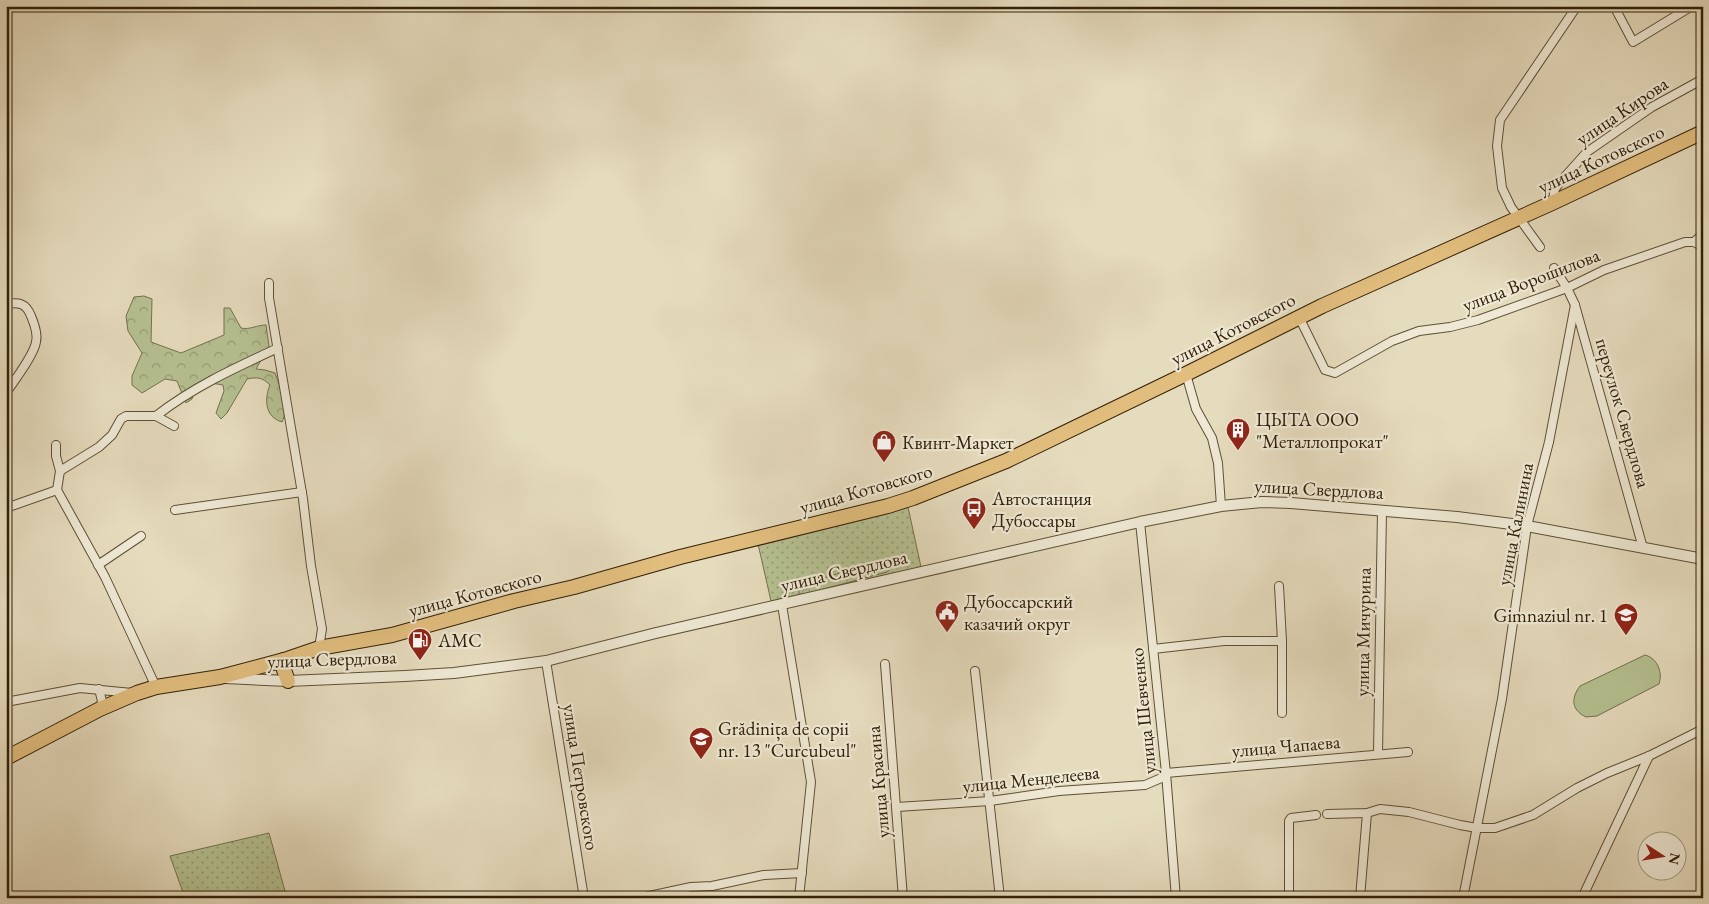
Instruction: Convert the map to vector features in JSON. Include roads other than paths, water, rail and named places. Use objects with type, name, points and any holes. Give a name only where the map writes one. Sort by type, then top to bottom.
[{"type":"highway","name":"улица Котовского","points":[[220,677],[284,660],[319,648],[392,635],[680,557],[914,498],[1006,461],[1362,286],[1518,218],[1703,132]]},
{"type":"highway","points":[[284,660],[284,670],[288,681]]},
{"type":"highway","name":"улица Свердлова","points":[[6,758],[100,709],[137,693],[156,687],[220,677]]},
{"type":"street","points":[[1540,247],[1518,218],[1502,188],[1497,146],[1500,120],[1577,6]]},
{"type":"street","points":[[1614,6],[1633,42],[1692,6]]},
{"type":"street","name":"улица Кирова","points":[[1552,202],[1560,182],[1587,152],[1652,107],[1703,80]]},
{"type":"street","points":[[1703,234],[1694,242],[1703,247]]},
{"type":"street","name":"улица Ворошилова","points":[[1299,317],[1326,370],[1334,373],[1392,341],[1419,331],[1450,327],[1478,320],[1567,288],[1604,270],[1648,254],[1685,242],[1694,242]]},
{"type":"street","name":"переулок Свердлова","points":[[1554,268],[1575,305],[1643,548]]},
{"type":"street","points":[[269,282],[269,298],[302,492],[311,566],[322,629],[319,648]]},
{"type":"street","points":[[6,304],[20,303],[27,307],[36,332],[36,342],[32,352],[6,392]]},
{"type":"street","name":"улица Калинина","points":[[1463,898],[1502,699],[1527,526],[1548,442],[1575,305]]},
{"type":"street","points":[[156,416],[175,401],[214,378],[278,348]]},
{"type":"street","points":[[1186,374],[1196,409],[1212,438],[1220,477],[1221,506]]},
{"type":"street","points":[[60,471],[99,447],[112,435],[120,419],[126,416],[156,416],[174,426]]},
{"type":"street","points":[[56,445],[56,456],[60,471],[56,490],[105,577],[156,687]]},
{"type":"street","points":[[6,508],[56,490]]},
{"type":"street","points":[[174,510],[302,492]]},
{"type":"street","name":"улица Свердлова","points":[[220,677],[258,681],[288,681],[454,673],[546,661],[656,633],[1140,522],[1221,506],[1262,502],[1382,510],[1527,526],[1703,559]]},
{"type":"street","name":"улица Мичурина","points":[[1378,754],[1382,510]]},
{"type":"street","name":"улица Шевченко","points":[[1140,522],[1166,775],[1176,898]]},
{"type":"street","points":[[98,565],[141,536]]},
{"type":"street","points":[[1279,586],[1282,641],[1282,713]]},
{"type":"street","points":[[782,605],[811,782],[799,898]]},
{"type":"street","points":[[1153,649],[1224,641],[1282,641]]},
{"type":"street","name":"улица Петровского","points":[[546,661],[584,898]]},
{"type":"street","name":"улица Красина","points":[[885,664],[903,898]]},
{"type":"street","points":[[975,671],[1000,898]]},
{"type":"street","points":[[6,702],[80,688],[99,688],[137,693]]},
{"type":"street","points":[[99,688],[102,701],[100,709]]},
{"type":"street","points":[[1327,814],[1367,814],[1380,808],[1409,812],[1477,828],[1495,828],[1526,818],[1576,788],[1649,756],[1703,729]]},
{"type":"street","name":"улица Чапаева","points":[[1166,775],[1408,752]]},
{"type":"street","points":[[1582,898],[1649,756]]},
{"type":"street","name":"улица Менделеева","points":[[897,807],[990,801],[1059,791],[1145,785],[1166,775]]},
{"type":"street","points":[[1360,898],[1367,814]]},
{"type":"street","points":[[1289,898],[1288,825],[1291,818],[1316,815]]},
{"type":"street","points":[[640,898],[691,887],[712,886],[764,875],[802,873]]},
{"type":"place","name":"ЦЫТА ООО \"Металлопрокат\"","points":[[1238,451]]},
{"type":"place","name":"Квинт-Маркет","points":[[884,463]]},
{"type":"place","name":"Автостанция Дубоссары","points":[[974,530]]},
{"type":"place","name":"Дубоссарский казачий округ","points":[[947,633]]},
{"type":"place","name":"Gimnaziul nr. 1","points":[[1626,636]]},
{"type":"place","name":"AMC","points":[[420,661]]},
{"type":"place","name":"Grădinița de copii nr. 13 \"Curcubeul\"","points":[[701,760]]}]
